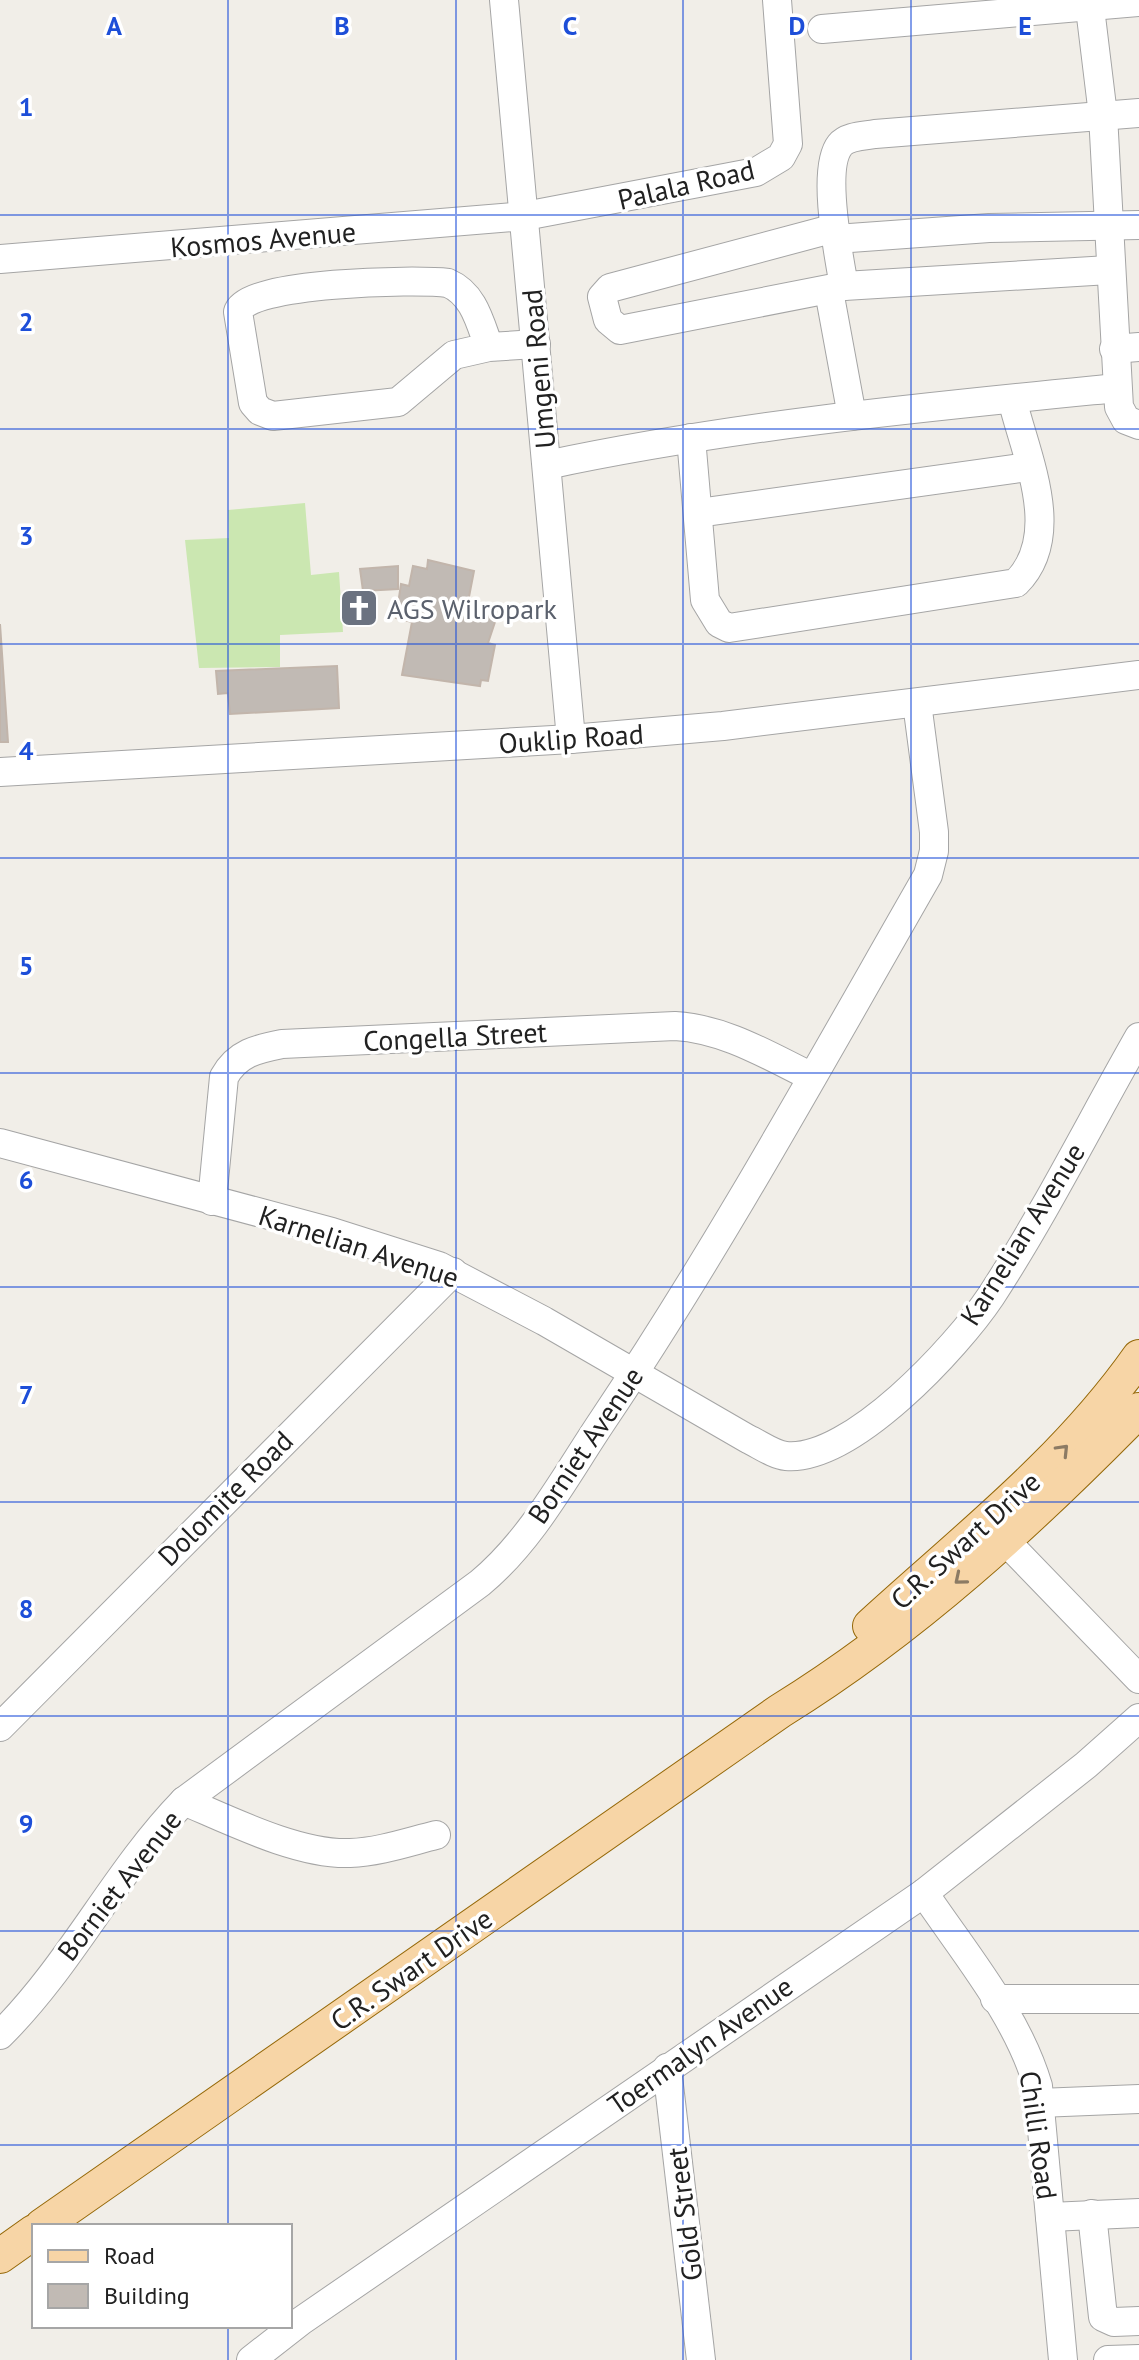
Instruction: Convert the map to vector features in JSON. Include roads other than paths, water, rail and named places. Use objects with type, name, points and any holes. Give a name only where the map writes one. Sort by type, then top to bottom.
[{"type":"main road","name":"C.R. Swart Drive","points":[[996,1531],[1108,1401],[1139,1357]]},
{"type":"main road","name":"C.R. Swart Drive","points":[[45,2224],[780,1711],[867,1656],[996,1531],[1139,1410]]},
{"type":"main road","points":[[0,2256],[32,2233]]},
{"type":"street","name":"Umgeni Road","points":[[504,0],[571,739]]},
{"type":"street","name":"Palala Road","points":[[525,216],[756,172],[781,157],[788,144],[788,126],[777,0]]},
{"type":"street","points":[[1089,2],[1103,115],[1109,270],[1127,348],[1117,388],[1121,414],[1126,420],[1139,425]]},
{"type":"street","points":[[822,29],[1089,2],[1139,2]]},
{"type":"street","points":[[852,416],[836,289],[833,170],[840,145],[846,140],[875,134],[1139,113]]},
{"type":"street","name":"Kosmos Avenue","points":[[0,259],[525,216]]},
{"type":"street","points":[[1109,270],[836,289],[620,330],[608,320],[602,297],[615,286],[836,234],[1139,225]]},
{"type":"street","points":[[489,347],[475,308],[458,287],[448,283],[432,281],[277,291],[248,299],[240,305],[238,312],[253,403],[260,411],[273,416],[380,407],[398,402],[454,355],[489,347],[536,344]]},
{"type":"street","points":[[547,465],[643,444],[852,416],[1117,388]]},
{"type":"street","points":[[691,438],[705,600],[719,623],[729,628],[1016,583],[1029,570],[1039,548],[1042,519],[1012,399]]},
{"type":"street","points":[[698,513],[1028,467]]},
{"type":"street","name":"Ouklip Road","points":[[0,772],[571,739],[917,703],[1139,675]]},
{"type":"street","name":"Borniet Avenue","points":[[0,2035],[35,1994],[150,1837],[184,1801],[495,1570],[552,1497],[635,1372],[812,1077],[932,862],[934,832],[917,703]]},
{"type":"street","name":"Congella Street","points":[[212,1201],[224,1077],[231,1066],[254,1049],[282,1044],[675,1026],[711,1030],[812,1077]]},
{"type":"street","name":"Karnelian Avenue","points":[[0,1143],[332,1232],[453,1272],[782,1456],[818,1453],[857,1433],[943,1354],[991,1296],[1139,1037]]},
{"type":"street","name":"Dolomite Road","points":[[0,1727],[453,1272]]},
{"type":"street","points":[[996,1531],[1139,1679]]},
{"type":"street","name":"Toermalyn Avenue","points":[[251,2360],[301,2321],[924,1893],[1086,1765],[1139,1718]]},
{"type":"street","points":[[184,1801],[288,1841],[337,1853],[385,1848],[436,1835]]},
{"type":"street","name":"Chilli Road","points":[[924,1893],[1023,2044],[1038,2086],[1063,2360]]},
{"type":"street","points":[[995,1999],[1139,1999]]},
{"type":"street","name":"Gold Street","points":[[667,2068],[701,2360]]},
{"type":"street","points":[[1039,2103],[1139,2099]]},
{"type":"street","points":[[1050,2217],[1139,2213]]},
{"type":"street","points":[[1092,2214],[1103,2317],[1114,2322],[1139,2321]]},
{"type":"street","points":[[1108,2360],[1139,2359]]},
{"type":"place","name":"AGS Wilropark","points":[[359,608]]}]
